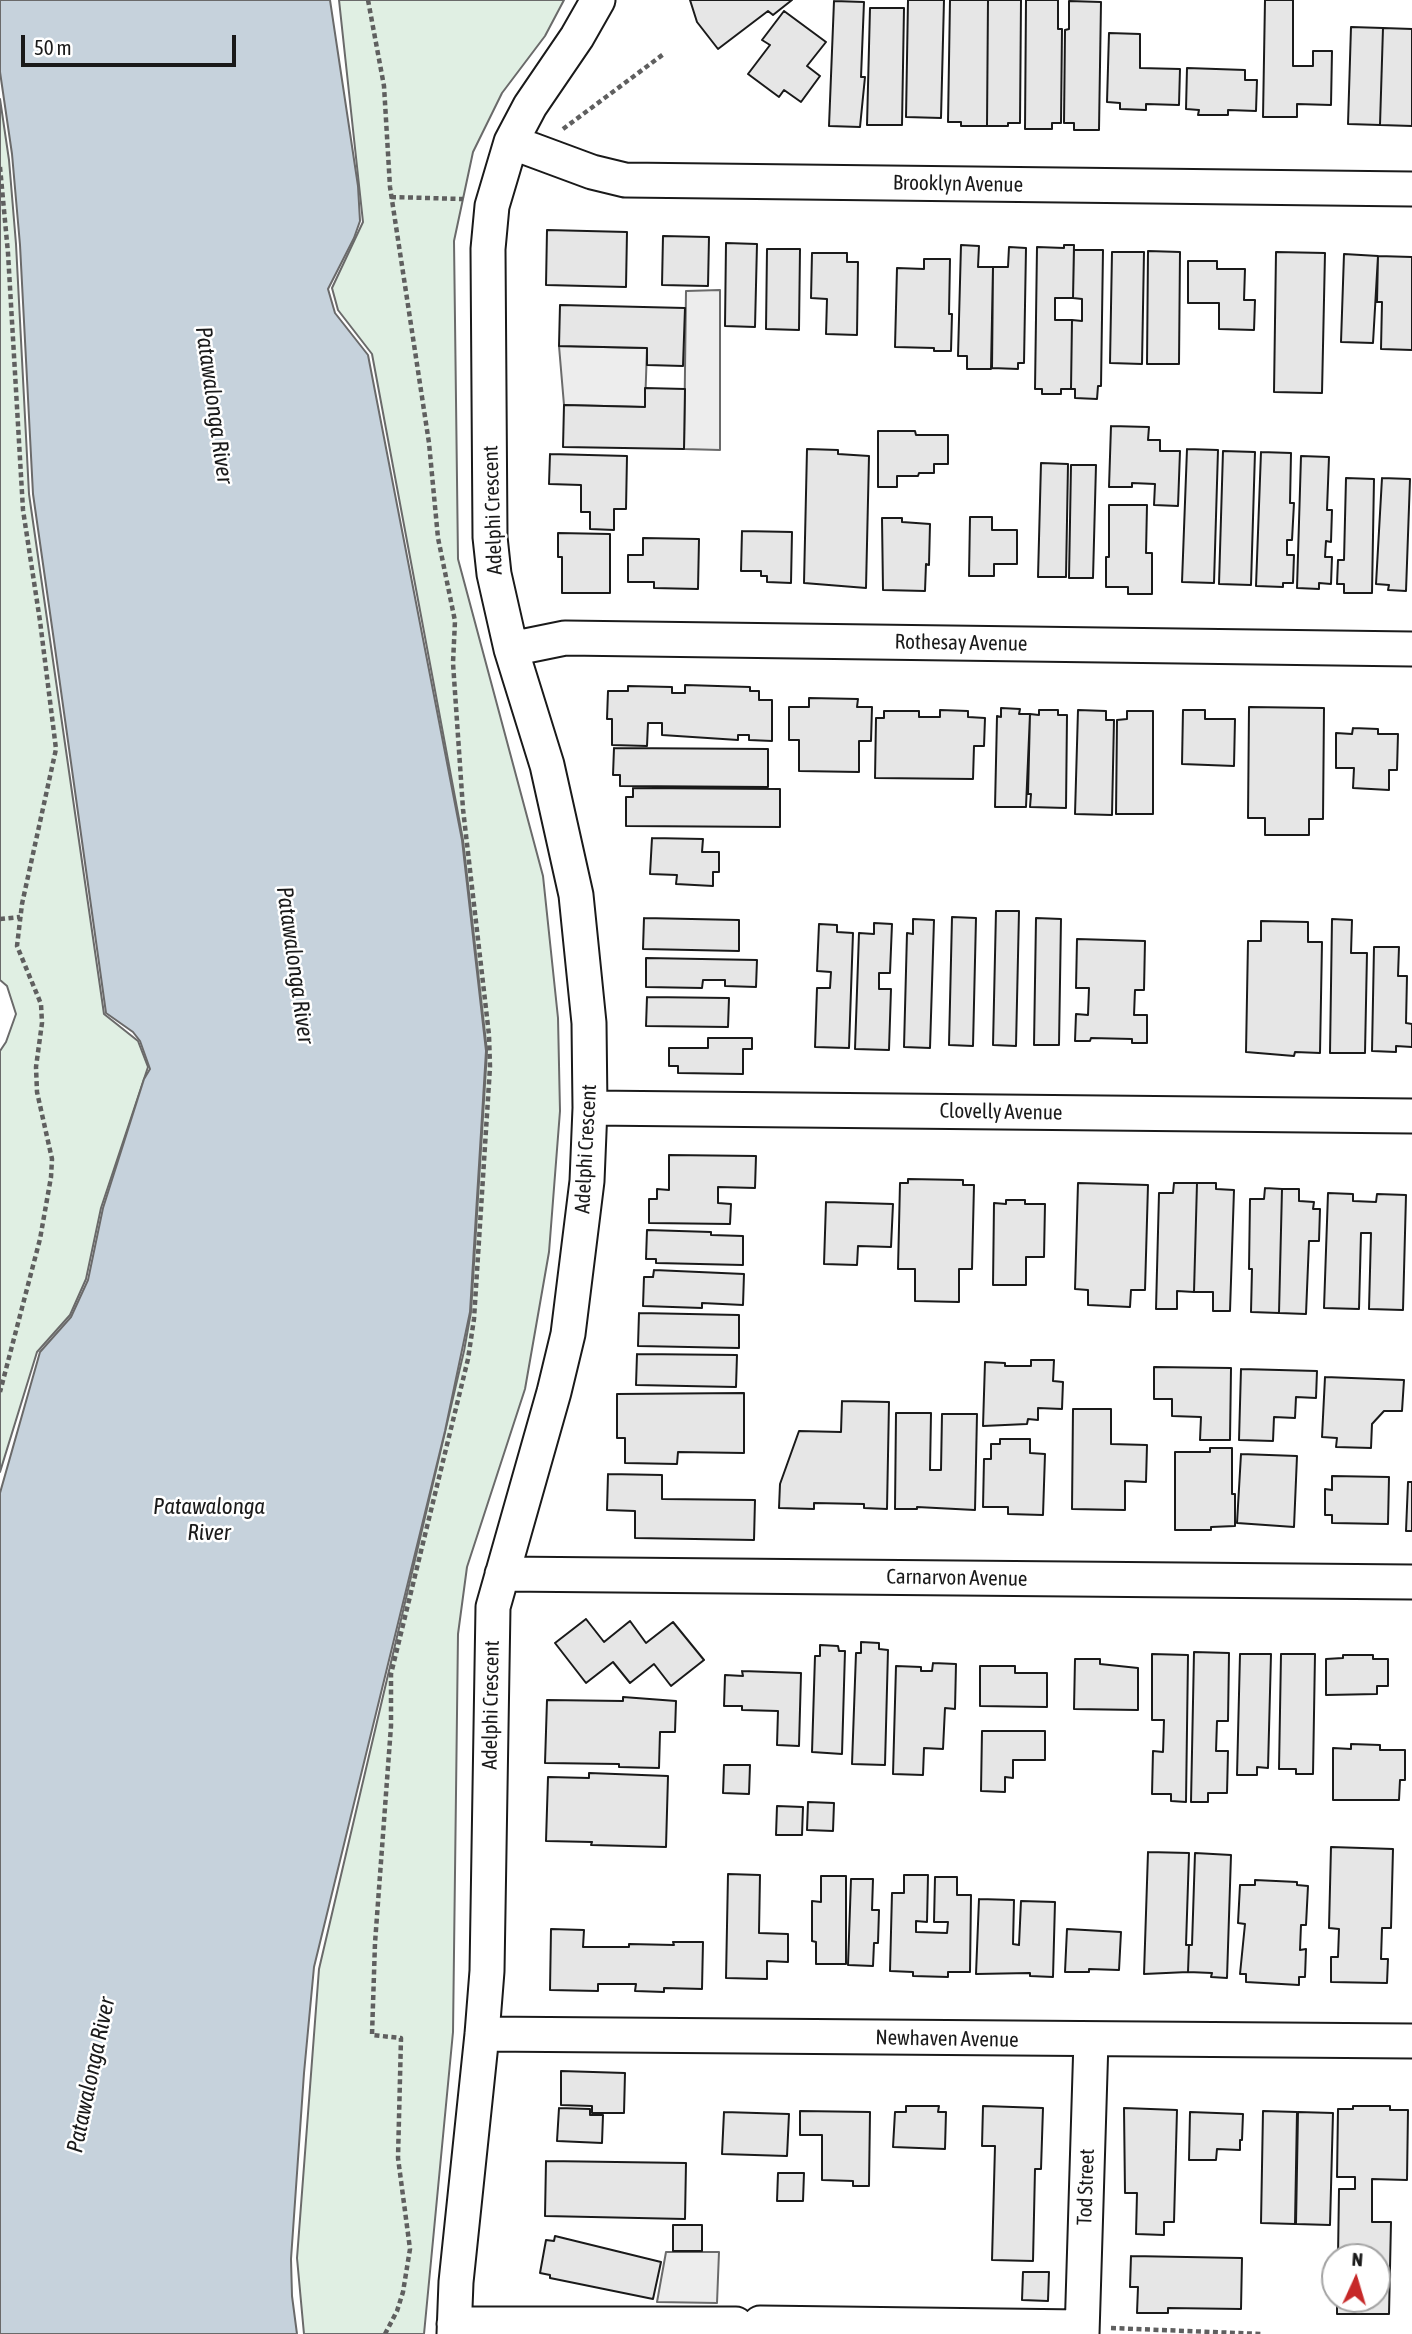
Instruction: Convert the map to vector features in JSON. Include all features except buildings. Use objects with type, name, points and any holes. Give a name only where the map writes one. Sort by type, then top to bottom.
[{"type":"street","name":"Adelphi Crescent","points":[[454,2329],[456,2282],[482,2034],[486,1970],[493,1606],[568,1334],[587,1181],[590,1108],[589,1023],[576,895],[548,765],[511,649],[498,597],[490,537],[488,249],[492,206],[511,142],[530,106],[577,37],[598,0]]},
{"type":"street","name":"Brooklyn Avenue","points":[[511,142],[592,172],[625,180],[1412,189]]},
{"type":"street","name":"Rothesay Avenue","points":[[511,649],[565,638],[1412,649]]},
{"type":"street","name":"Clovelly Avenue","points":[[590,1108],[1412,1116]]},
{"type":"street","name":"Carnarvon Avenue","points":[[502,1574],[1412,1582]]},
{"type":"street","name":"Newhaven Avenue","points":[[482,2034],[1412,2041]]},
{"type":"street","name":"Tod Street","points":[[1082,2330],[1091,2040]]},
{"type":"street","points":[[454,2329],[752,2327],[1082,2330]]},
{"type":"path","points":[[368,0],[384,86],[391,197],[429,443],[438,537],[455,621],[453,663],[463,809],[489,1035],[490,1066],[474,1319],[468,1359],[391,1674],[391,1726],[375,1942],[372,2035],[401,2038],[398,2158],[410,2249],[403,2292],[385,2334]]},
{"type":"path","points":[[562,130],[664,53]]},
{"type":"path","points":[[0,167],[8,240],[23,510],[56,749],[20,917],[17,946],[41,1004],[42,1023],[36,1067],[37,1092],[52,1159],[40,1239],[0,1392]]},
{"type":"path","points":[[391,197],[463,199]]},
{"type":"path","points":[[0,919],[20,917]]},
{"type":"path","points":[[1082,2330],[1262,2333]]},
{"type":"green space","points":[[339,0],[564,0],[545,36],[502,93],[473,152],[454,241],[458,559],[543,876],[558,1018],[560,1111],[549,1252],[525,1389],[467,1567],[458,1634],[453,2032],[424,2334],[304,2334],[297,2258],[319,1969],[471,1312],[487,1051],[463,840],[372,354],[338,310],[332,288],[363,222]]},
{"type":"green space","points":[[0,99],[9,160],[16,244],[29,494],[104,1014],[138,1041],[148,1067],[101,1208],[86,1279],[70,1315],[37,1352],[0,1472],[0,1051],[16,1014],[7,986],[0,980]]},
{"type":"shaded area","points":[[720,290],[720,450],[684,449],[686,291]]},
{"type":"shaded area","points":[[559,346],[647,348],[645,407],[564,405]]},
{"type":"shaded area","points":[[666,2252],[719,2252],[717,2303],[657,2302]]},
{"type":"water","name":"Patawalonga River","points":[[0,0],[330,0],[358,186],[360,221],[328,289],[335,313],[368,355],[462,840],[486,1051],[470,1312],[445,1431],[314,1967],[291,2259],[297,2334],[0,2334],[0,1493],[40,1352],[71,1317],[88,1280],[103,1208],[144,1079],[150,1069],[140,1041],[133,1032],[106,1013],[33,494],[20,245],[12,154],[0,72]]}]
